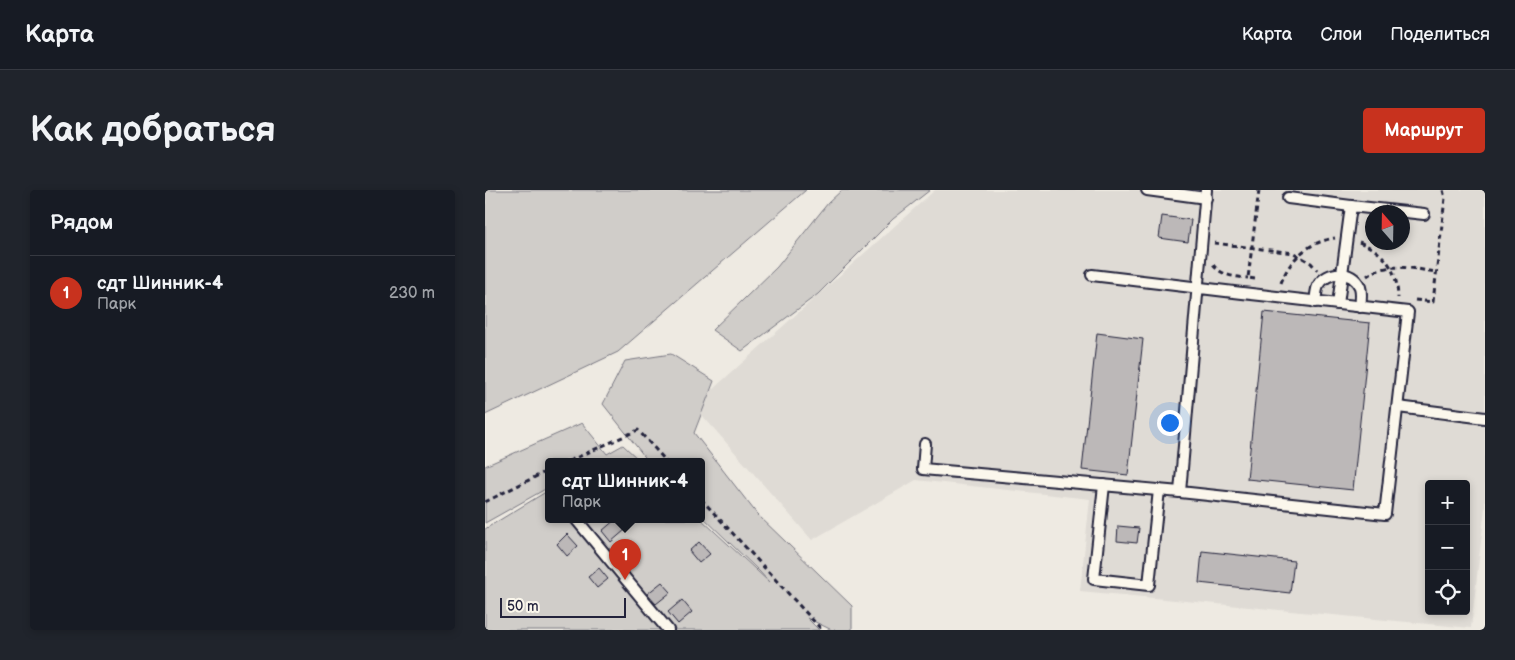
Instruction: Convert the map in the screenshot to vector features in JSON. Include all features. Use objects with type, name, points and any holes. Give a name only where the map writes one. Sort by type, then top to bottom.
[{"type":"lane","points":[[1147,190],[1206,194],[1181,492]]},
{"type":"lane","points":[[1288,198],[1424,214]]},
{"type":"lane","points":[[1338,304],[1351,206]]},
{"type":"lane","points":[[1315,302],[1317,288],[1324,279],[1334,274],[1342,274],[1350,276],[1357,283],[1361,293],[1360,307]]},
{"type":"lane","points":[[925,444],[923,469],[1181,492],[1385,514],[1408,312],[1092,275]]},
{"type":"lane","points":[[1397,407],[1485,418]]},
{"type":"lane","points":[[1104,485],[1093,579],[1149,585],[1159,490]]},
{"type":"lane","points":[[579,523],[668,630]]},
{"type":"path","points":[[1433,302],[1445,198],[1443,190]]},
{"type":"path","points":[[1211,251],[1212,243],[1294,253],[1311,263],[1324,279]]},
{"type":"path","points":[[1211,259],[1217,270],[1229,276],[1248,278]]},
{"type":"path","points":[[1357,283],[1372,272],[1384,268],[1399,267],[1437,272]]},
{"type":"path","points":[[576,458],[638,430],[664,458]]},
{"type":"path","points":[[485,502],[545,472]]},
{"type":"path","points":[[705,503],[822,630]]},
{"type":"shaded area","points":[[485,190],[806,190],[618,352],[485,415]]},
{"type":"shaded area","points":[[842,190],[930,190],[893,219],[818,294],[742,351],[712,330],[777,267],[828,203]]},
{"type":"shaded area","points":[[935,190],[1485,190],[1485,507],[1471,628],[1080,591],[1090,499],[916,480],[812,540],[694,406]]},
{"type":"shaded area","points":[[671,354],[714,381],[694,433],[757,514],[852,606],[852,630],[832,630],[807,618],[819,630],[485,630],[485,529],[545,492],[545,523],[705,523],[769,582],[705,519],[705,458],[646,458],[603,404],[625,361]]},
{"type":"shaded area","points":[[582,423],[607,454],[623,445],[637,458],[545,458],[545,489],[485,523],[485,466]]},
{"type":"building","points":[[1162,216],[1191,220],[1188,242],[1159,238]]},
{"type":"building","points":[[1264,312],[1370,323],[1353,490],[1247,479]]},
{"type":"building","points":[[1097,333],[1143,339],[1128,475],[1082,470]]},
{"type":"building","points":[[611,523],[619,523],[625,530],[611,542],[602,531]]},
{"type":"building","points":[[1118,526],[1139,528],[1137,543],[1117,541]]},
{"type":"building","points":[[567,534],[578,546],[567,556],[557,544]]},
{"type":"building","points":[[699,542],[710,554],[699,563],[689,551]]},
{"type":"building","points":[[1202,551],[1294,561],[1290,593],[1199,583]]},
{"type":"building","points":[[599,568],[608,579],[597,588],[588,577]]},
{"type":"building","points":[[662,582],[671,592],[656,604],[647,594]]},
{"type":"building","points":[[682,600],[692,612],[678,624],[668,612]]},
{"type":"place","name":"сдт Шинник-4","points":[[625,580]]}]
